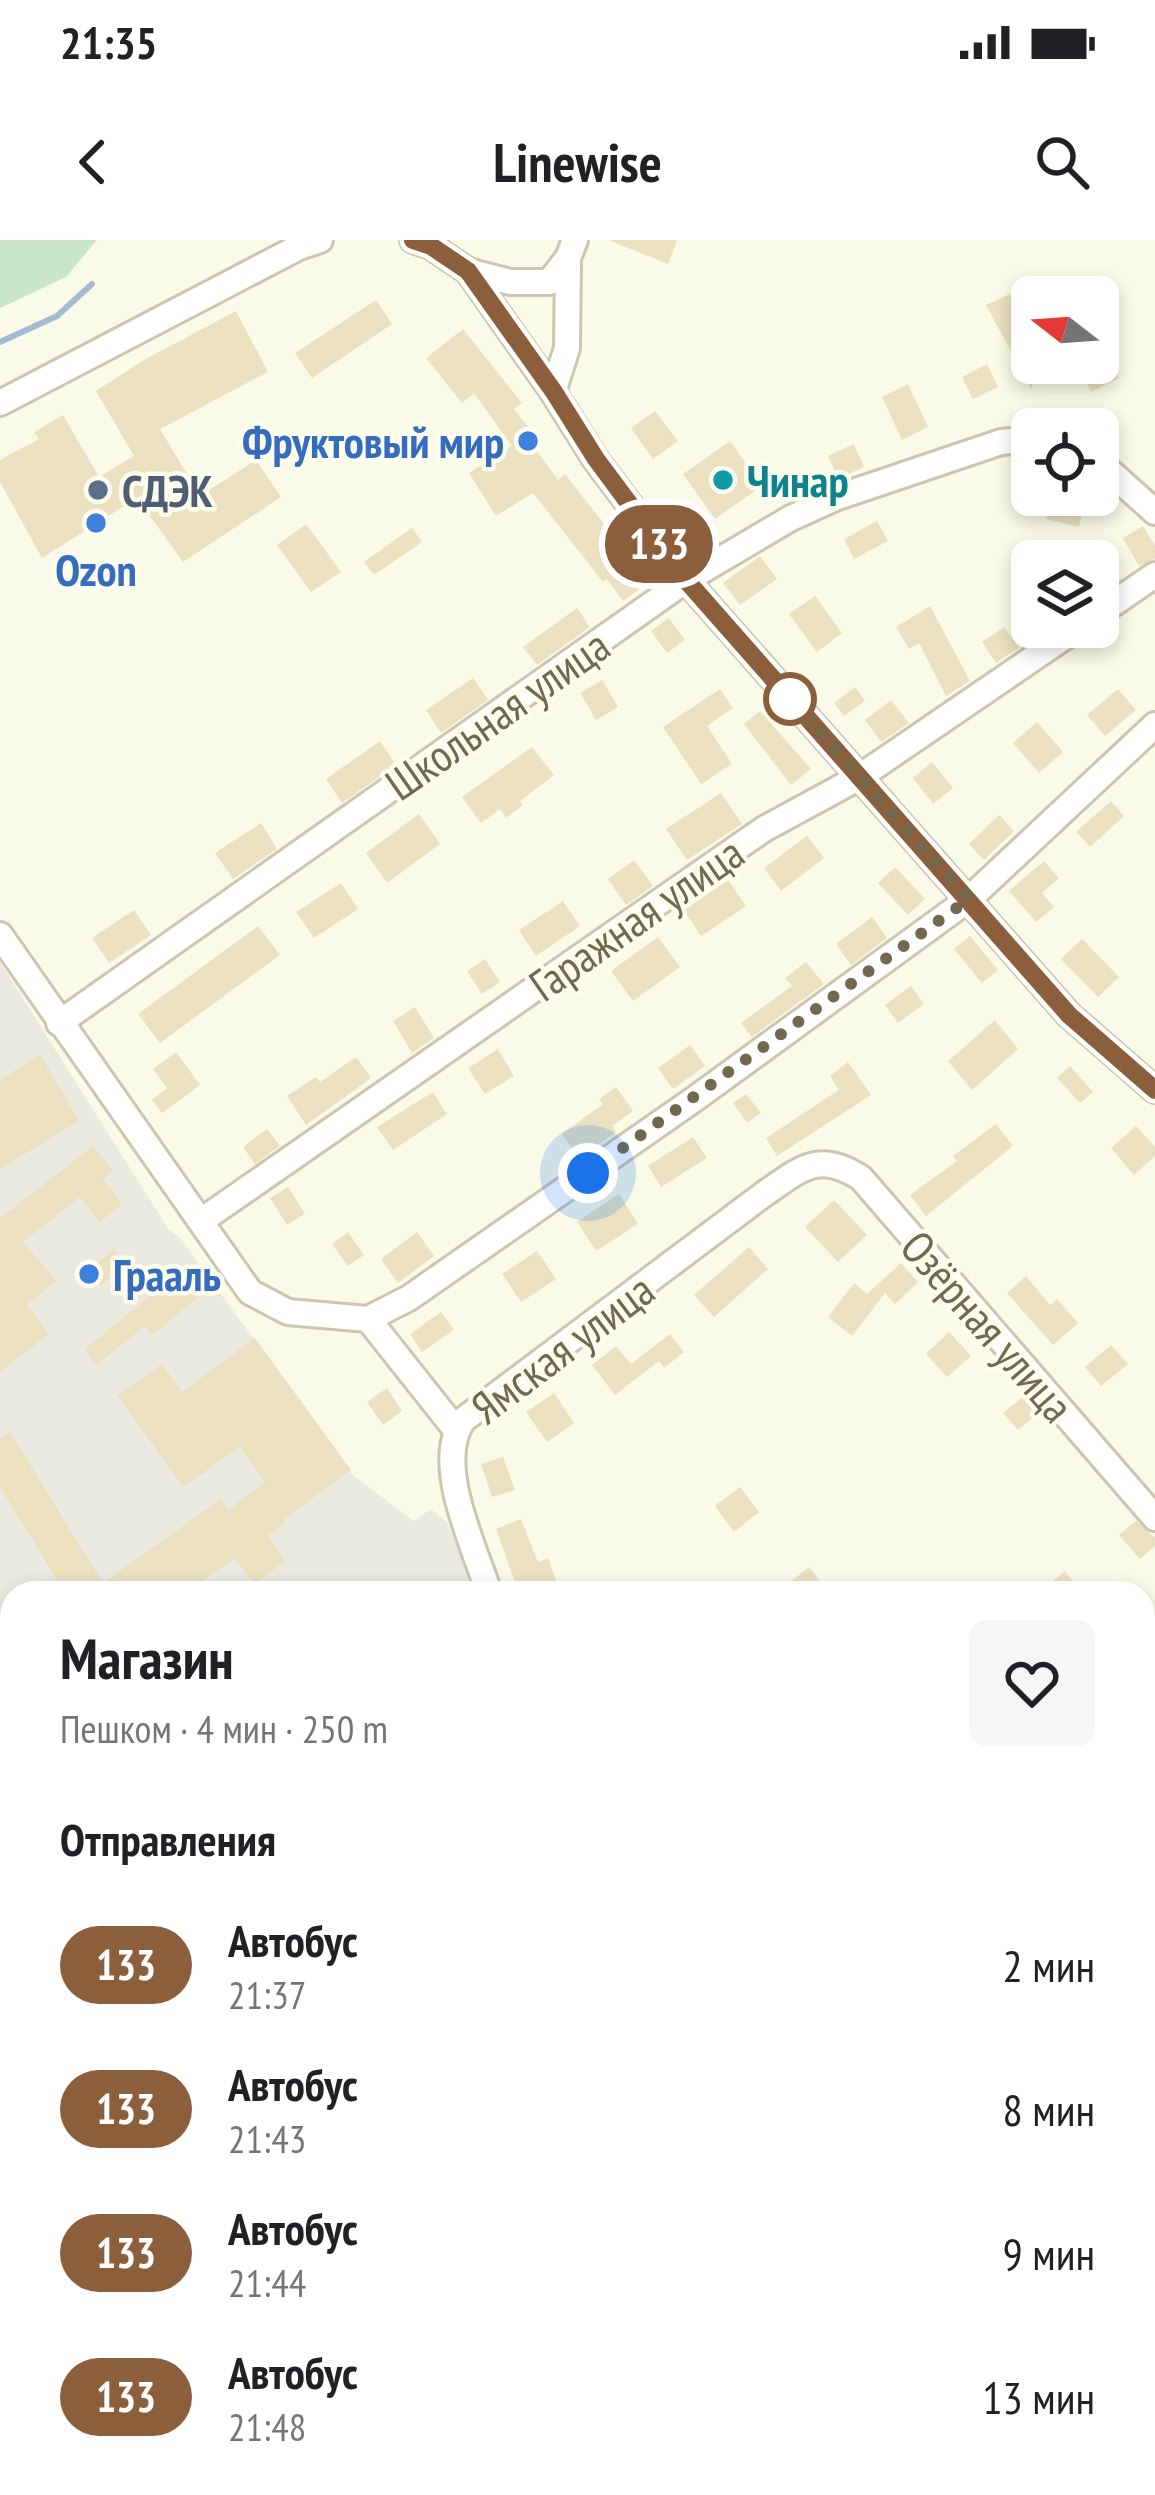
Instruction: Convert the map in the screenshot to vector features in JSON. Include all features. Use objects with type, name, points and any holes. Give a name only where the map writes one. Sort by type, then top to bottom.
[{"type":"street","points":[[0,404],[320,240]]},
{"type":"street","points":[[413,240],[431,246],[468,271],[510,282],[549,282],[571,249]]},
{"type":"street","points":[[554,392],[567,348],[571,249]]},
{"type":"street","points":[[468,271],[596,459],[686,580],[1069,1015],[1155,1090]]},
{"type":"street","name":"Школьная улица","points":[[59,1023],[686,580],[791,518],[835,498],[1011,441]]},
{"type":"street","points":[[1119,480],[1155,512]]},
{"type":"street","points":[[1119,600],[1155,575]]},
{"type":"street","name":"Гаражная улица","points":[[201,1221],[764,829],[858,778],[1048,648]]},
{"type":"street","points":[[0,934],[250,1292],[262,1301],[307,1316],[368,1319],[409,1298],[677,1112],[969,899],[1155,725]]},
{"type":"street","name":"Озёрная улица","points":[[806,1166],[833,1164],[861,1178],[1155,1518]]},
{"type":"street","name":"Ямская улица","points":[[485,1581],[450,1470],[456,1430],[463,1420],[806,1166]]},
{"type":"street","points":[[368,1319],[456,1430]]},
{"type":"shaded area","points":[[0,962],[169,1230],[181,1239],[353,1475],[414,1521],[431,1509],[448,1524],[469,1581],[0,1581]]},
{"type":"green space","points":[[0,240],[97,240],[66,277],[0,308]]},
{"type":"building","points":[[608,240],[677,240],[668,264]]},
{"type":"building","points":[[1011,294],[1011,351],[986,305]]},
{"type":"building","points":[[376,300],[392,324],[312,378],[295,353]]},
{"type":"building","points":[[236,311],[268,372],[160,429],[200,496],[256,460],[281,497],[183,562],[137,498],[42,558],[0,482],[0,460],[39,439],[34,432],[63,415],[99,477],[134,456],[96,391]]},
{"type":"building","points":[[463,329],[522,403],[514,409],[542,445],[536,450],[558,480],[565,474],[632,560],[624,567],[639,589],[623,601],[533,493],[496,516],[469,473],[512,446],[474,393],[462,403],[426,358]]},
{"type":"building","points":[[987,364],[998,387],[973,399],[962,377]]},
{"type":"building","points":[[908,384],[928,427],[902,440],[882,397]]},
{"type":"building","points":[[655,411],[678,441],[653,459],[631,428]]},
{"type":"building","name":"Чинар","points":[[730,441],[762,486],[715,519],[683,474]]},
{"type":"building","points":[[854,444],[864,467],[838,479],[828,456]]},
{"type":"building","points":[[1047,516],[1082,516],[1079,527]]},
{"type":"building","points":[[877,521],[888,541],[854,559],[844,539]]},
{"type":"building","points":[[306,524],[341,572],[311,592],[277,545]]},
{"type":"building","points":[[1143,526],[1155,546],[1155,559],[1139,566],[1123,538]]},
{"type":"building","points":[[412,528],[422,542],[374,575],[364,562]]},
{"type":"building","points":[[760,556],[777,579],[740,605],[723,583]]},
{"type":"building","points":[[815,596],[842,633],[817,652],[789,614]]},
{"type":"building","points":[[930,606],[970,681],[946,696],[919,643],[909,649],[896,627]]},
{"type":"building","points":[[577,608],[590,627],[537,665],[523,647]]},
{"type":"building","points":[[669,618],[685,640],[667,653],[651,631]]},
{"type":"building","points":[[1004,627],[1011,648],[1019,648],[996,663],[982,642]]},
{"type":"building","points":[[473,678],[488,700],[441,733],[426,710]]},
{"type":"building","points":[[602,680],[618,707],[596,720],[580,693]]},
{"type":"building","points":[[855,687],[865,701],[844,716],[834,703]]},
{"type":"building","points":[[720,689],[733,708],[707,726],[732,764],[701,784],[663,727]]},
{"type":"building","points":[[1118,689],[1136,710],[1105,736],[1087,715]]},
{"type":"building","points":[[891,700],[909,723],[881,742],[865,720]]},
{"type":"building","points":[[760,711],[811,769],[791,785],[744,724]]},
{"type":"building","points":[[1037,722],[1063,752],[1039,773],[1013,743]]},
{"type":"building","points":[[380,741],[396,765],[342,803],[326,779]]},
{"type":"building","points":[[532,747],[554,775],[506,818],[500,809],[481,823],[462,797]]},
{"type":"building","points":[[932,762],[953,788],[933,804],[913,778]]},
{"type":"building","points":[[721,793],[742,824],[687,860],[666,829]]},
{"type":"building","points":[[1111,801],[1124,816],[1090,847],[1076,832]]},
{"type":"building","points":[[419,814],[440,844],[387,883],[366,853]]},
{"type":"building","points":[[999,815],[1014,831],[984,860],[969,844]]},
{"type":"building","points":[[261,823],[277,849],[233,879],[215,853]]},
{"type":"building","points":[[807,836],[824,858],[781,891],[764,868]]},
{"type":"building","points":[[634,860],[653,886],[626,905],[608,879]]},
{"type":"building","points":[[1044,861],[1059,878],[1042,893],[1054,907],[1036,922],[1009,891]]},
{"type":"building","points":[[895,867],[925,899],[908,915],[878,883]]},
{"type":"building","points":[[728,880],[746,906],[701,936],[684,910]]},
{"type":"building","points":[[341,883],[358,909],[314,938],[296,912]]},
{"type":"building","points":[[563,901],[580,926],[536,956],[519,930]]},
{"type":"building","points":[[134,910],[151,935],[109,963],[92,938]]},
{"type":"building","points":[[872,917],[887,938],[851,965],[836,944]]},
{"type":"building","points":[[258,926],[280,955],[160,1043],[138,1014]]},
{"type":"building","points":[[970,936],[998,970],[982,983],[954,949]]},
{"type":"building","points":[[658,937],[680,967],[633,1001],[611,971]]},
{"type":"building","points":[[1082,939],[1119,977],[1098,997],[1061,959]]},
{"type":"building","points":[[485,959],[500,982],[482,994],[467,971]]},
{"type":"building","points":[[806,962],[824,984],[752,1037],[741,1023],[792,986],[785,978]]},
{"type":"building","points":[[911,986],[924,1004],[898,1023],[885,1005]]},
{"type":"building","points":[[415,1007],[434,1038],[412,1053],[393,1021]]},
{"type":"building","points":[[995,1020],[1018,1049],[972,1090],[948,1061]]},
{"type":"building","points":[[690,1045],[705,1066],[673,1089],[658,1068]]},
{"type":"building","points":[[498,1049],[514,1076],[485,1094],[468,1068]]},
{"type":"building","points":[[176,1052],[200,1085],[162,1113],[152,1100],[167,1088],[153,1069]]},
{"type":"building","points":[[40,1054],[79,1121],[0,1169],[0,1080]]},
{"type":"building","points":[[356,1057],[371,1078],[306,1125],[287,1096],[316,1077],[320,1082]]},
{"type":"building","points":[[848,1062],[871,1095],[777,1156],[766,1138],[839,1090],[830,1076]]},
{"type":"building","points":[[1070,1066],[1093,1092],[1080,1103],[1057,1078]]},
{"type":"building","points":[[616,1087],[633,1111],[612,1126],[616,1132],[579,1158],[562,1134],[603,1104],[599,1099]]},
{"type":"building","points":[[433,1092],[447,1114],[393,1150],[377,1127]]},
{"type":"building","points":[[746,1094],[761,1113],[747,1123],[733,1103]]},
{"type":"building","points":[[996,1124],[1013,1146],[926,1216],[910,1195],[957,1161],[953,1156]]},
{"type":"building","points":[[1136,1126],[1155,1147],[1155,1156],[1134,1175],[1111,1148]]},
{"type":"building","points":[[267,1129],[280,1146],[255,1164],[243,1147]]},
{"type":"building","points":[[693,1137],[707,1158],[661,1187],[648,1166]]},
{"type":"building","points":[[93,1146],[113,1171],[103,1179],[122,1204],[100,1222],[80,1197],[23,1242],[56,1281],[27,1305],[49,1334],[0,1372],[0,1218]]},
{"type":"building","points":[[288,1187],[305,1214],[287,1225],[270,1198]]},
{"type":"building","points":[[619,1194],[638,1224],[596,1251],[577,1222]]},
{"type":"building","points":[[834,1200],[867,1235],[838,1262],[805,1227]]},
{"type":"building","points":[[348,1232],[364,1255],[348,1266],[332,1244]]},
{"type":"building","points":[[417,1232],[434,1256],[398,1283],[381,1259]]},
{"type":"building","points":[[749,1247],[768,1269],[714,1317],[694,1295]]},
{"type":"building","points":[[114,1249],[126,1264],[100,1286],[89,1270]]},
{"type":"building","points":[[537,1251],[556,1279],[521,1302],[502,1274]]},
{"type":"building","points":[[193,1261],[213,1285],[152,1335],[145,1326],[96,1365],[85,1349]]},
{"type":"building","points":[[901,1263],[918,1282],[895,1304],[885,1293],[852,1336],[828,1317],[854,1283],[867,1294]]},
{"type":"building","points":[[1026,1276],[1050,1305],[1057,1299],[1078,1323],[1053,1345],[1007,1293]]},
{"type":"building","points":[[441,1312],[454,1330],[422,1352],[410,1334]]},
{"type":"building","points":[[949,1332],[971,1356],[947,1377],[926,1354]]},
{"type":"building","points":[[670,1334],[684,1352],[664,1368],[659,1361],[615,1395],[592,1365],[616,1346],[631,1364]]},
{"type":"building","points":[[255,1338],[351,1470],[268,1536],[285,1561],[258,1581],[252,1581],[235,1558],[202,1581],[106,1581],[221,1499],[228,1510],[265,1482],[240,1447],[183,1487],[117,1395],[162,1364],[182,1392]]},
{"type":"building","points":[[1111,1345],[1128,1364],[1101,1386],[1085,1367]]},
{"type":"building","points":[[387,1388],[402,1411],[383,1425],[367,1402]]},
{"type":"building","points":[[554,1393],[574,1423],[547,1442],[526,1412]]},
{"type":"building","points":[[1024,1396],[1039,1412],[1018,1430],[1003,1413]]},
{"type":"building","points":[[10,1432],[102,1581],[58,1581],[0,1487],[0,1438]]},
{"type":"building","points":[[503,1457],[515,1490],[492,1497],[481,1464]]},
{"type":"building","points":[[740,1487],[759,1512],[734,1532],[715,1506]]},
{"type":"building","points":[[521,1519],[538,1562],[548,1558],[556,1581],[515,1581],[496,1529]]},
{"type":"building","points":[[1136,1521],[1155,1538],[1155,1546],[1140,1559],[1119,1535]]},
{"type":"building","points":[[809,1567],[820,1581],[791,1581]]},
{"type":"building","points":[[1065,1571],[1073,1581],[1053,1581]]},
{"type":"waterway","points":[[0,342],[57,316],[92,284]]},
{"type":"bus line","name":"133","points":[[413,240],[431,246],[468,271],[596,459],[686,580],[1069,1015],[1155,1090]]},
{"type":"place","name":"Фруктовый мир","points":[[528,441]]},
{"type":"place","name":"Чинар","points":[[723,480]]},
{"type":"place","name":"СДЭК","points":[[98,490]]},
{"type":"place","name":"Ozon","points":[[96,523]]},
{"type":"place","name":"Грааль","points":[[89,1274]]},
{"type":"route","points":[[588,1173],[969,899],[790,699]]}]
